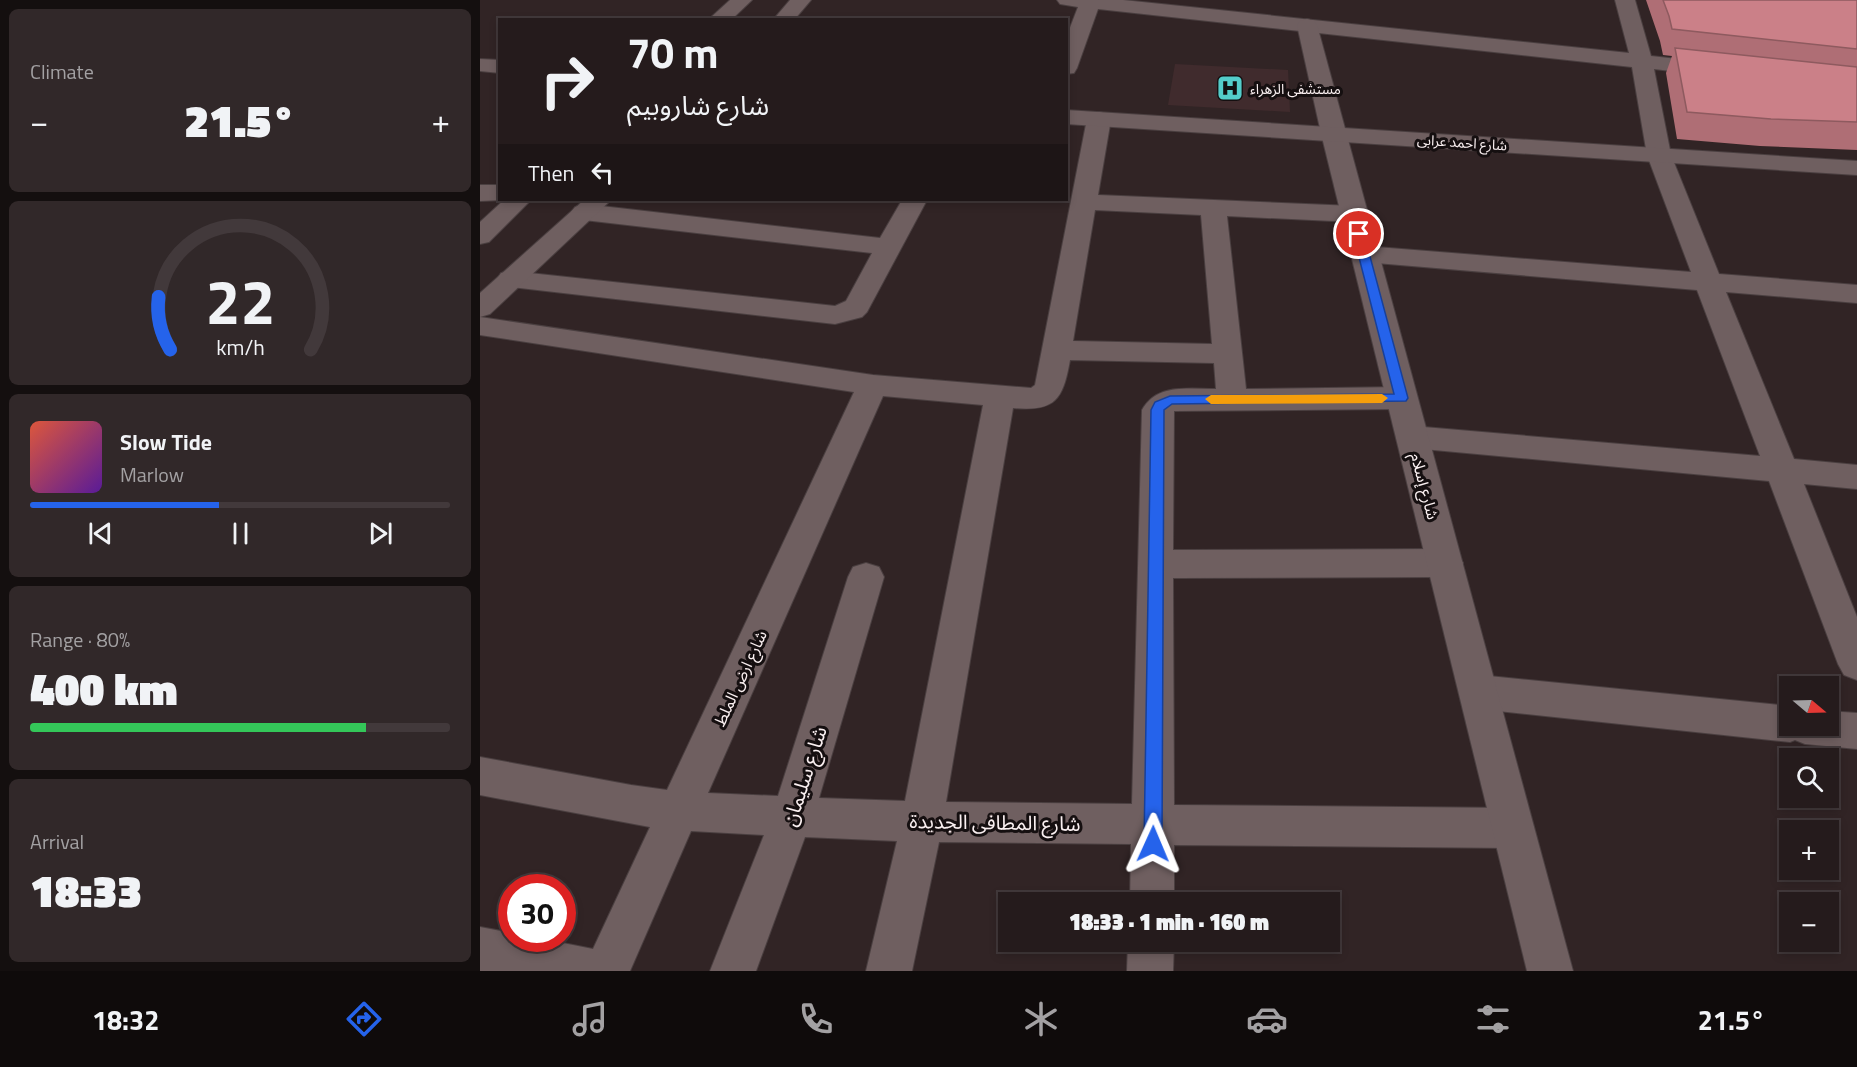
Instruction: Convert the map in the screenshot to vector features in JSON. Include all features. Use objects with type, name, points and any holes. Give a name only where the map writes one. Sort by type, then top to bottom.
[{"type":"street","points":[[720,18],[742,0]]},
{"type":"street","points":[[785,18],[801,0]]},
{"type":"street","points":[[1067,0],[1305,16],[1732,71]]},
{"type":"street","points":[[1625,0],[1642,60],[1659,155],[1857,664]]},
{"type":"street","points":[[1068,60],[1090,3]]},
{"type":"street","name":"شارع إسلام","points":[[1305,16],[1333,134],[1550,971]]},
{"type":"street","points":[[480,65],[498,66]]},
{"type":"street","name":"شارع احمد عرابى","points":[[1068,117],[1857,168]]},
{"type":"street","points":[[480,326],[873,385],[1032,399],[1047,393],[1057,350],[1099,119]]},
{"type":"street","points":[[480,193],[498,193]]},
{"type":"street","points":[[480,236],[517,201]]},
{"type":"street","points":[[511,279],[835,315],[852,311],[857,306],[913,201]]},
{"type":"street","points":[[1083,201],[1354,214]]},
{"type":"street","points":[[480,308],[591,206],[889,247]]},
{"type":"street","points":[[1213,208],[1232,399]]},
{"type":"street","points":[[1364,254],[1857,294]]},
{"type":"street","points":[[1057,350],[1227,354]]},
{"type":"street","name":"شارع ارض الملط","points":[[606,971],[873,385]]},
{"type":"street","points":[[889,971],[922,822],[1000,396]]},
{"type":"street","points":[[1152,892],[1157,410],[1160,405],[1170,400],[1402,398]]},
{"type":"street","points":[[1412,437],[1857,477]]},
{"type":"street","points":[[1155,564],[1445,563]]},
{"type":"street","name":"شارع سليمان","points":[[733,971],[792,817],[867,577]]},
{"type":"street","points":[[1479,692],[1779,723]]},
{"type":"street","points":[[1839,729],[1857,731]]},
{"type":"street","name":"شارع المطافى الجديدة","points":[[480,776],[631,805],[679,811],[792,817],[922,822],[1514,828]]},
{"type":"street","points":[[480,950],[591,971]]},
{"type":"street","points":[[1150,971],[1151,952]]},
{"type":"shaded area","name":"مستشفى الزهراء","points":[[1175,64],[1288,70],[1290,112],[1168,105]]},
{"type":"building","points":[[1663,0],[1857,0],[1857,49],[1672,29]]},
{"type":"building","points":[[1675,48],[1857,67],[1857,122],[1771,119],[1687,112]]},
{"type":"slow traffic","points":[[1211,399],[1382,398]]},
{"type":"place","name":"مستشفى الزهراء","points":[[1230,88]]},
{"type":"route","points":[[1153,844],[1157,410],[1160,405],[1170,400],[1402,398],[1359,234]]}]
